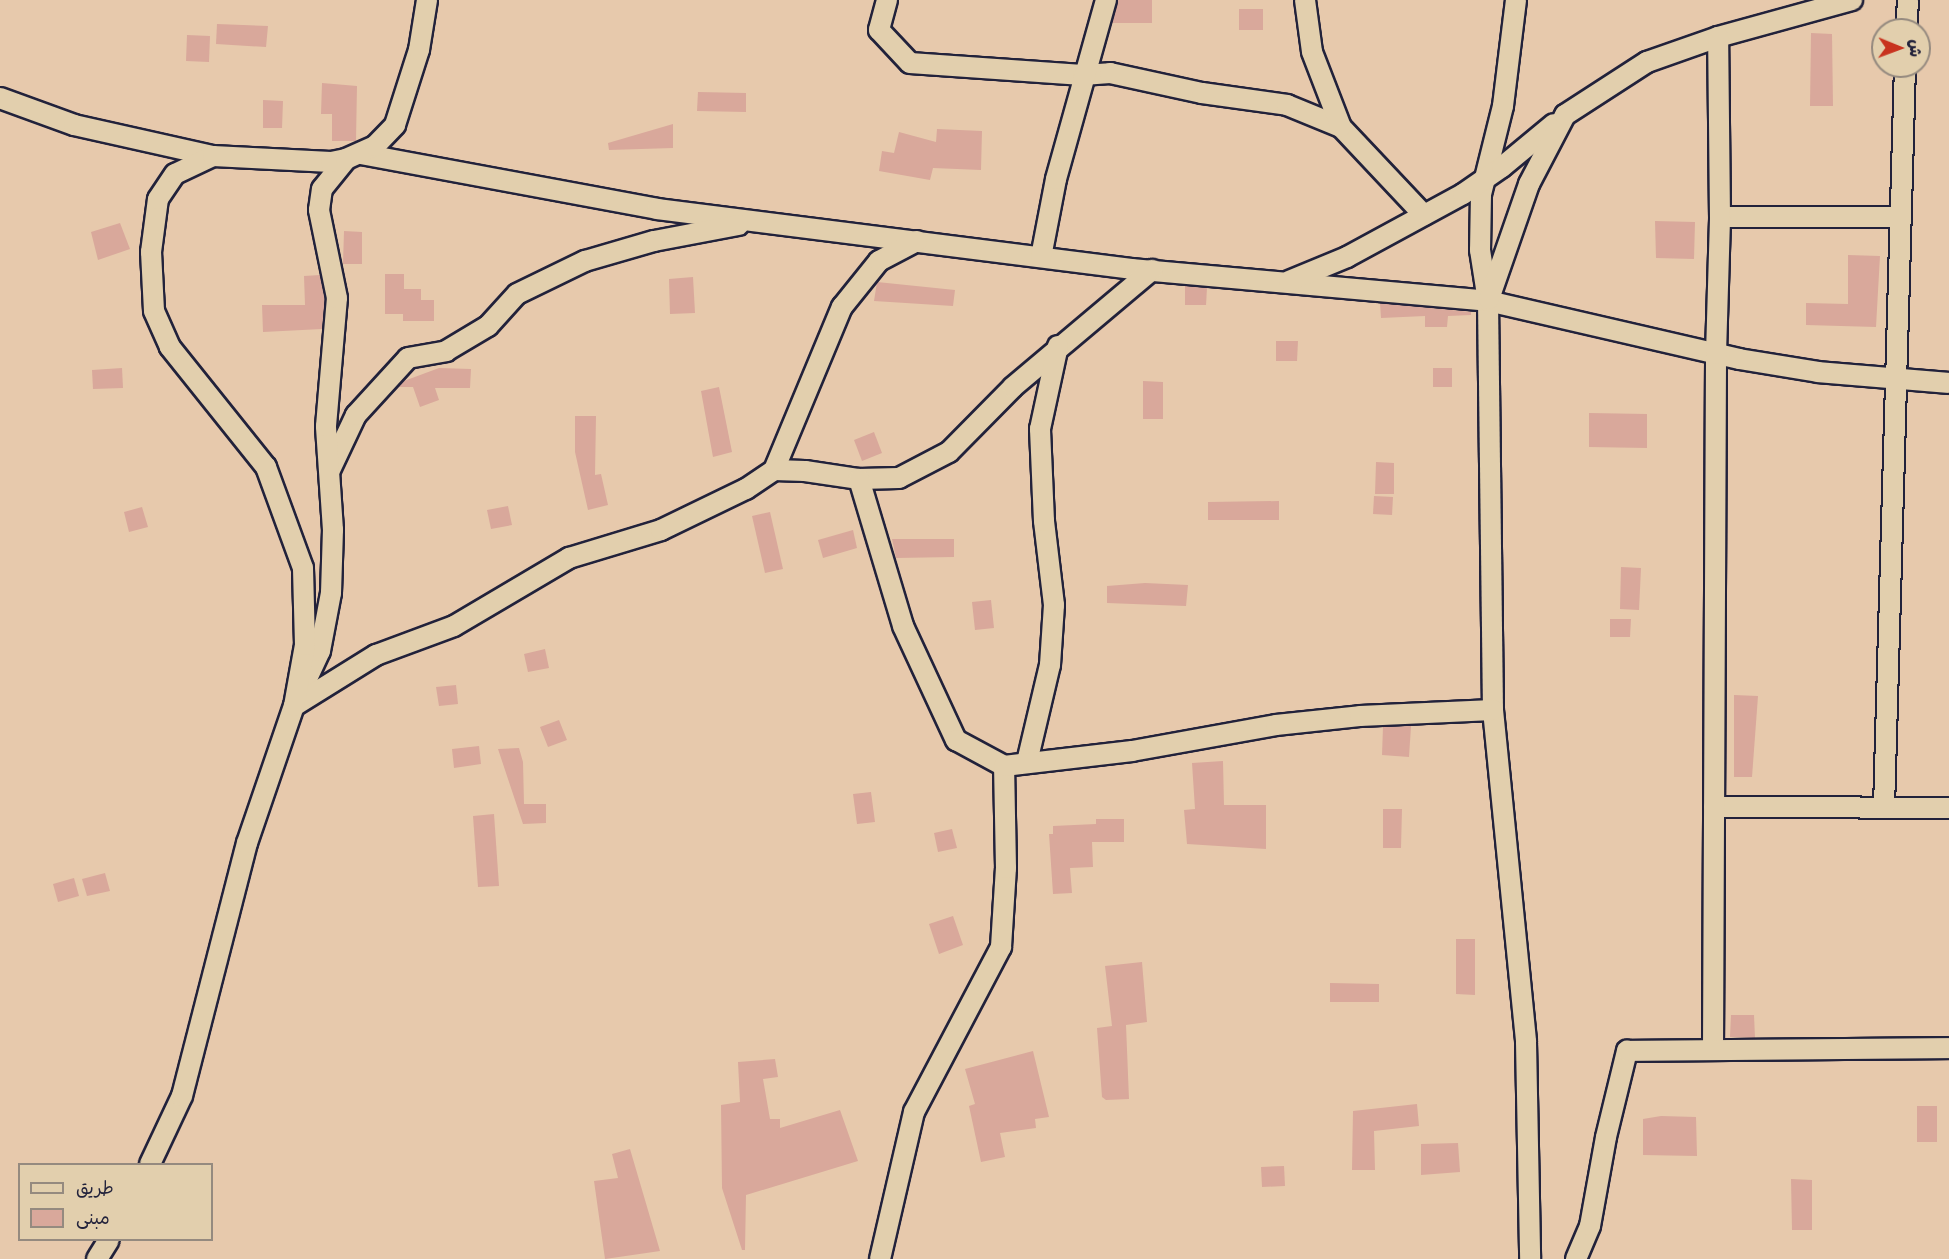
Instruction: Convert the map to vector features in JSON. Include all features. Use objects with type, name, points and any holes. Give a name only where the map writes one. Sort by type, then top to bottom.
[{"type":"street","points":[[150,1163],[182,1096],[247,843],[294,706],[320,651],[331,593],[333,530],[326,426],[338,298],[319,210],[322,189],[353,157],[395,125],[419,50],[427,0]]},
{"type":"street","points":[[887,0],[879,30],[910,63],[1083,75],[1110,73],[1202,93],[1287,105],[1341,127]]},
{"type":"street","points":[[1041,257],[1083,75],[1106,0]]},
{"type":"street","points":[[1305,0],[1311,52],[1341,127],[1424,215]]},
{"type":"street","points":[[1516,0],[1503,106],[1484,179],[1480,250],[1488,301],[1493,710],[1526,1042],[1530,1259]]},
{"type":"street","points":[[1286,283],[1347,257],[1484,179],[1565,115],[1647,62],[1718,37],[1852,0]]},
{"type":"street","points":[[1907,18],[1908,0]]},
{"type":"street","points":[[1713,1049],[1716,354],[1720,217],[1718,37]]},
{"type":"street","points":[[1884,808],[1893,380],[1905,78]]},
{"type":"street","points":[[0,98],[74,125],[213,156],[353,157],[657,209],[756,222],[1152,270],[1488,301],[1716,354],[1818,372],[1949,383]]},
{"type":"street","points":[[1488,301],[1529,184],[1565,115]]},
{"type":"street","points":[[213,156],[176,174],[158,198],[151,252],[154,311],[170,347],[266,467],[291,529],[303,579],[305,645],[294,706]]},
{"type":"street","points":[[1720,217],[1899,217]]},
{"type":"street","points":[[328,475],[356,415],[408,358],[446,351],[488,326],[517,294],[585,261],[654,241],[756,222]]},
{"type":"street","points":[[294,706],[376,655],[454,626],[569,558],[661,530],[746,489],[774,470],[842,307],[879,261],[917,241]]},
{"type":"street","points":[[774,470],[859,479],[899,478],[949,452],[1058,346],[1152,270]]},
{"type":"street","points":[[1027,762],[1050,665],[1054,605],[1044,521],[1040,429],[1058,346]]},
{"type":"street","points":[[859,479],[903,626],[956,740],[1004,766],[1132,751],[1276,725],[1360,716],[1493,710]]},
{"type":"street","points":[[880,1259],[914,1112],[1001,947],[1006,868],[1004,766]]},
{"type":"street","points":[[1714,807],[1949,808]]},
{"type":"street","points":[[1576,1259],[1590,1226],[1606,1137],[1627,1051],[1949,1048]]},
{"type":"street","points":[[97,1259],[108,1241]]},
{"type":"building","points":[[1118,0],[1152,0],[1152,23],[1112,23]]},
{"type":"building","points":[[1239,9],[1263,9],[1263,30],[1239,30]]},
{"type":"building","points":[[217,24],[268,26],[266,47],[216,44]]},
{"type":"building","points":[[1811,33],[1832,34],[1833,106],[1810,106]]},
{"type":"building","points":[[187,35],[210,36],[209,62],[186,61]]},
{"type":"building","points":[[322,83],[357,86],[356,141],[332,141],[332,114],[321,114]]},
{"type":"building","points":[[698,92],[746,93],[746,112],[697,111]]},
{"type":"building","points":[[263,100],[283,101],[282,128],[263,128]]},
{"type":"building","points":[[673,124],[673,148],[609,150],[608,143]]},
{"type":"building","points":[[937,129],[982,131],[981,170],[933,168],[930,180],[879,171],[882,151],[894,153],[899,132],[936,142]]},
{"type":"building","points":[[1655,221],[1695,222],[1694,259],[1656,258]]},
{"type":"building","points":[[120,223],[130,249],[98,260],[91,232]]},
{"type":"building","points":[[344,231],[362,232],[362,264],[343,264]]},
{"type":"building","points":[[1848,255],[1880,256],[1876,327],[1806,325],[1806,303],[1848,304]]},
{"type":"building","points":[[385,274],[404,274],[404,289],[421,289],[421,300],[434,300],[434,321],[403,321],[403,314],[385,314]]},
{"type":"building","points":[[320,275],[325,302],[322,329],[263,332],[262,305],[305,305],[304,276]]},
{"type":"building","points":[[693,277],[695,313],[670,314],[669,279]]},
{"type":"building","points":[[877,282],[955,290],[953,306],[874,301]]},
{"type":"building","points":[[1185,286],[1207,288],[1206,305],[1185,305]]},
{"type":"building","points":[[1380,303],[1471,312],[1471,315],[1448,316],[1447,327],[1425,327],[1425,316],[1381,318]]},
{"type":"building","points":[[1276,341],[1298,341],[1297,361],[1276,361]]},
{"type":"building","points":[[122,368],[123,388],[93,389],[92,370]]},
{"type":"building","points":[[439,368],[471,369],[470,388],[435,388],[439,400],[420,407],[413,387],[398,387],[404,381]]},
{"type":"building","points":[[1433,368],[1452,368],[1452,387],[1433,387]]},
{"type":"building","points":[[1143,381],[1163,382],[1163,419],[1143,419]]},
{"type":"building","points":[[719,387],[732,452],[713,457],[701,391]]},
{"type":"building","points":[[1589,413],[1647,414],[1647,448],[1589,447]]},
{"type":"building","points":[[575,416],[596,416],[595,475],[601,474],[608,505],[588,510],[575,452]]},
{"type":"building","points":[[874,432],[882,453],[862,461],[854,440]]},
{"type":"building","points":[[1376,462],[1394,463],[1394,494],[1375,494]]},
{"type":"building","points":[[1374,496],[1393,497],[1392,515],[1373,514]]},
{"type":"building","points":[[1279,501],[1279,520],[1208,520],[1208,502]]},
{"type":"building","points":[[508,506],[512,525],[491,529],[487,510]]},
{"type":"building","points":[[142,507],[148,527],[129,532],[124,512]]},
{"type":"building","points":[[770,512],[783,569],[765,573],[752,516]]},
{"type":"building","points":[[853,530],[857,548],[823,558],[818,540]]},
{"type":"building","points":[[892,539],[954,539],[954,557],[896,558]]},
{"type":"building","points":[[1621,567],[1641,568],[1639,610],[1620,609]]},
{"type":"building","points":[[1145,583],[1188,585],[1186,606],[1107,603],[1107,586]]},
{"type":"building","points":[[991,600],[994,628],[975,630],[972,602]]},
{"type":"building","points":[[1610,619],[1631,619],[1630,637],[1610,637]]},
{"type":"building","points":[[545,649],[549,668],[528,672],[524,654]]},
{"type":"building","points":[[456,685],[458,704],[439,706],[436,687]]},
{"type":"building","points":[[1734,695],[1758,696],[1752,777],[1734,777]]},
{"type":"building","points":[[559,720],[567,740],[548,747],[540,727]]},
{"type":"building","points":[[1411,726],[1409,757],[1382,755],[1383,727]]},
{"type":"building","points":[[479,746],[481,764],[454,768],[452,749]]},
{"type":"building","points":[[519,748],[523,762],[524,804],[546,804],[546,823],[523,824],[498,749]]},
{"type":"building","points":[[1223,761],[1224,805],[1266,805],[1266,849],[1187,844],[1184,810],[1195,809],[1192,763]]},
{"type":"building","points":[[871,792],[875,822],[857,824],[853,794]]},
{"type":"building","points":[[1383,809],[1402,809],[1401,848],[1383,848]]},
{"type":"building","points":[[494,814],[499,886],[478,887],[473,816]]},
{"type":"building","points":[[1096,819],[1124,819],[1124,842],[1092,842],[1093,867],[1070,868],[1072,893],[1053,894],[1049,834],[1053,834],[1053,826],[1096,824]]},
{"type":"building","points":[[952,829],[957,848],[938,852],[934,833]]},
{"type":"building","points":[[105,873],[110,891],[87,896],[82,879]]},
{"type":"building","points":[[74,878],[79,896],[58,902],[53,884]]},
{"type":"building","points":[[953,916],[963,945],[939,954],[929,924]]},
{"type":"building","points":[[1456,939],[1475,939],[1475,995],[1456,994]]},
{"type":"building","points":[[1142,962],[1147,1022],[1126,1025],[1129,1099],[1106,1100],[1102,1097],[1097,1028],[1112,1026],[1105,966]]},
{"type":"building","points":[[1330,983],[1379,984],[1379,1002],[1330,1002]]},
{"type":"building","points":[[1731,1015],[1754,1015],[1755,1038],[1730,1037]]},
{"type":"building","points":[[1033,1051],[1049,1117],[1035,1119],[1036,1128],[1000,1133],[1005,1157],[981,1162],[969,1106],[975,1104],[965,1069]]},
{"type":"building","points":[[775,1059],[778,1077],[763,1079],[770,1119],[780,1119],[780,1128],[840,1110],[858,1161],[746,1195],[745,1250],[742,1250],[722,1188],[721,1105],[740,1102],[738,1062]]},
{"type":"building","points":[[1417,1104],[1419,1126],[1374,1131],[1375,1170],[1352,1170],[1353,1111]]},
{"type":"building","points":[[1917,1106],[1937,1106],[1937,1142],[1917,1142]]},
{"type":"building","points":[[1661,1116],[1696,1117],[1697,1156],[1643,1155],[1643,1119]]},
{"type":"building","points":[[1458,1143],[1460,1172],[1421,1175],[1421,1144]]},
{"type":"building","points":[[630,1149],[660,1251],[605,1259],[594,1181],[618,1178],[612,1154]]},
{"type":"building","points":[[1284,1166],[1285,1186],[1262,1187],[1261,1167]]},
{"type":"building","points":[[1791,1179],[1812,1180],[1812,1230],[1792,1230]]}]
